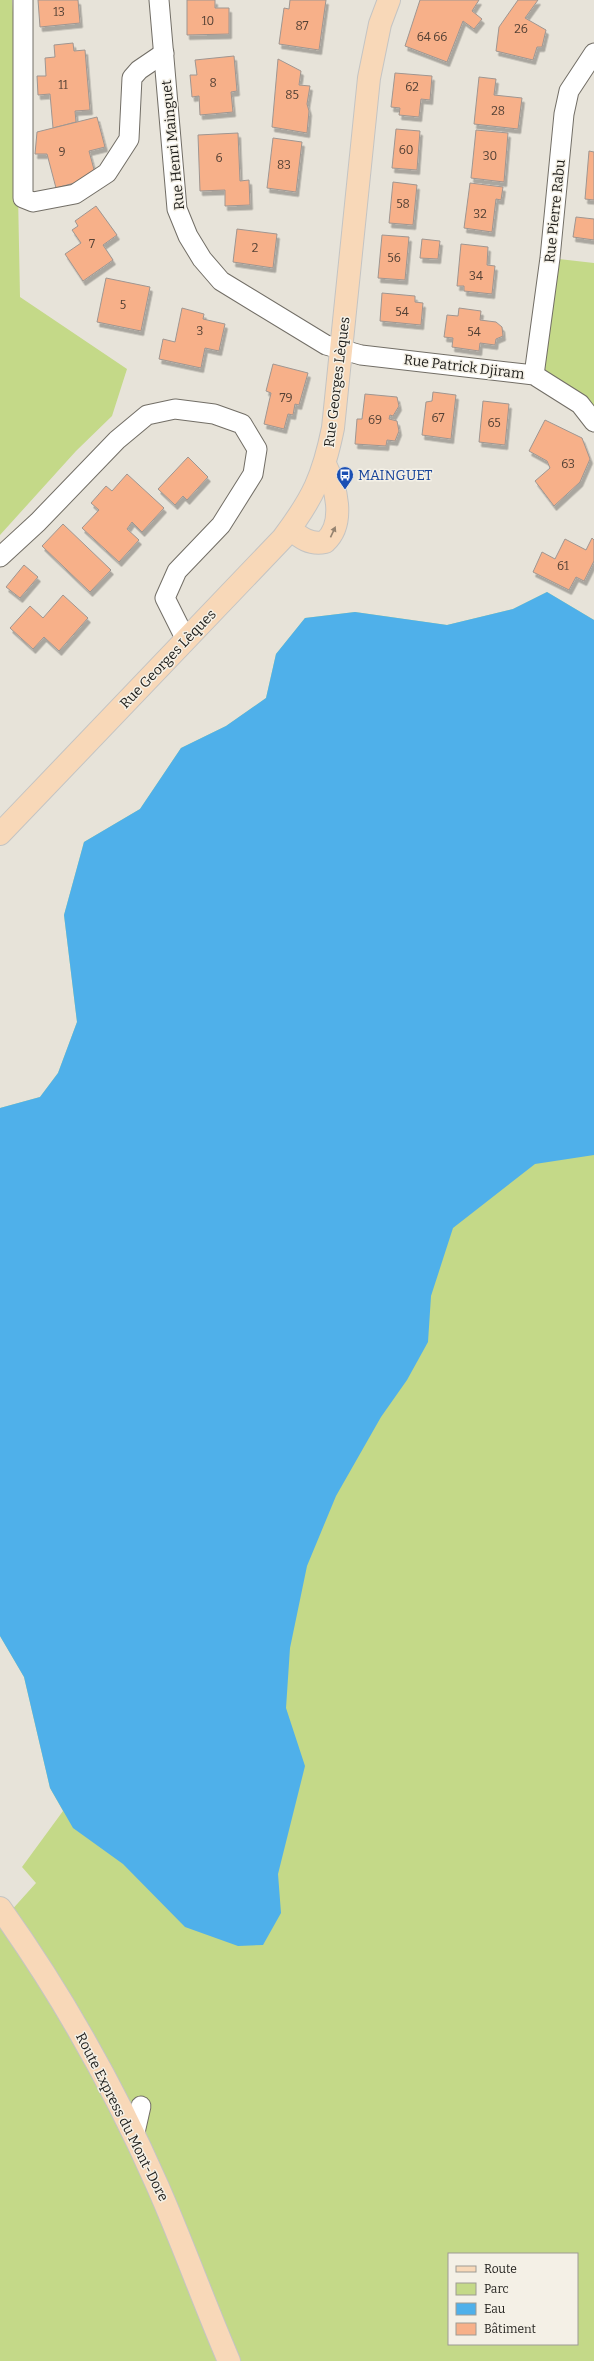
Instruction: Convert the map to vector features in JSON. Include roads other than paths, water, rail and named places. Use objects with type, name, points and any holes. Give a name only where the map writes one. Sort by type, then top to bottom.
[{"type":"main road","name":"Rue Georges Lèques","points":[[0,834],[290,529],[314,492],[326,464],[333,428],[342,351],[368,78],[380,24],[389,0]]},
{"type":"main road","points":[[290,529],[302,539],[312,543],[325,542],[334,532],[336,523],[336,496],[333,480],[326,464]]},
{"type":"main road","name":"Route Express du Mont-Dore","points":[[0,1908],[63,2002],[134,2137],[178,2235],[229,2361]]},
{"type":"street","points":[[23,0],[23,198],[33,202],[74,194],[108,173],[129,139],[132,78],[139,70],[164,53]]},
{"type":"street","name":"Rue Henri Mainguet","points":[[159,0],[177,209],[188,236],[202,259],[221,280],[326,345],[342,351]]},
{"type":"street","name":"Rue Pierre Rabu","points":[[534,375],[550,258],[564,114],[569,91],[594,54]]},
{"type":"street","name":"Rue Patrick Djiram","points":[[342,351],[368,356],[534,375],[580,404],[594,422]]},
{"type":"street","points":[[0,557],[38,522],[117,440],[147,415],[175,408],[214,414],[242,424],[257,449],[253,474],[221,524],[177,571],[165,598],[186,640]]},
{"type":"street","points":[[134,2137],[141,2106]]},
{"type":"water","points":[[547,592],[594,620],[594,1155],[535,1164],[453,1228],[431,1296],[428,1342],[407,1380],[381,1417],[336,1496],[307,1566],[290,1648],[286,1708],[305,1766],[278,1874],[281,1913],[263,1945],[238,1946],[185,1927],[123,1864],[73,1828],[50,1788],[24,1677],[0,1636],[0,1108],[40,1097],[58,1073],[77,1022],[64,915],[84,842],[140,809],[181,748],[226,726],[266,698],[276,654],[305,618],[355,612],[447,625],[513,609]]},
{"type":"place","name":"MAINGUET","points":[[345,490]]}]
